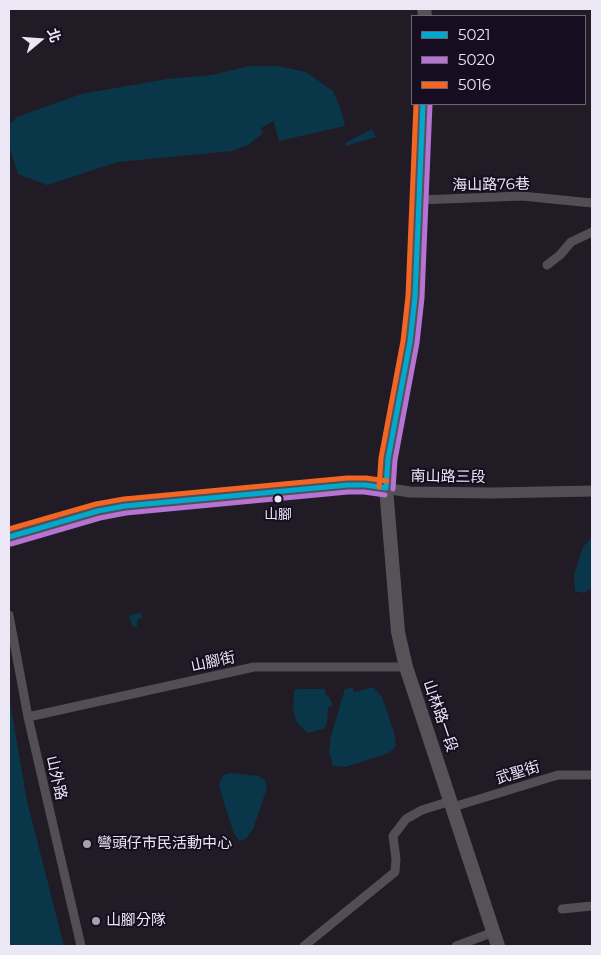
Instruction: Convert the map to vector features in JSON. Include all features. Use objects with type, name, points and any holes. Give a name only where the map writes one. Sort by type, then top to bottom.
[{"type":"main road","name":"山林路一段","points":[[423,105],[415,297],[410,342],[388,459],[386,488],[398,632],[406,667],[498,946]]},
{"type":"street","name":"海山路76巷","points":[[419,200],[522,196],[592,203]]},
{"type":"street","points":[[547,265],[560,255],[571,242],[592,232]]},
{"type":"street","name":"南山路三段","points":[[9,537],[98,511],[125,506],[348,485],[365,485],[410,492],[592,491]]},
{"type":"street","name":"山外路","points":[[9,615],[28,717],[81,946]]},
{"type":"street","name":"山腳街","points":[[28,717],[254,667],[406,667]]},
{"type":"street","name":"武聖街","points":[[304,946],[395,872],[396,859],[393,836],[406,819],[422,810],[452,804],[558,775],[592,775]]},
{"type":"street","points":[[562,908],[592,906]]},
{"type":"street","points":[[456,946],[494,932]]},
{"type":"water","points":[[249,66],[278,66],[306,72],[333,91],[345,126],[279,141],[274,121],[261,128],[263,133],[248,145],[232,151],[118,162],[47,185],[18,174],[9,146],[9,125],[17,117],[81,94],[167,79],[212,75]]},
{"type":"water","points":[[372,129],[376,137],[346,146],[345,143]]},
{"type":"water","points":[[592,537],[592,588],[584,593],[575,591],[574,575],[583,547]]},
{"type":"water","points":[[141,613],[142,617],[137,621],[137,626],[133,627],[129,618],[131,615]]},
{"type":"water","points":[[373,687],[382,697],[394,732],[396,746],[390,752],[377,757],[345,767],[333,766],[329,752],[331,736],[345,689],[353,688],[354,692]]},
{"type":"water","points":[[297,689],[325,689],[332,706],[328,708],[327,724],[323,729],[308,733],[297,723],[293,708],[294,691]]},
{"type":"water","points":[[9,696],[27,801],[64,946],[9,946]]},
{"type":"water","points":[[231,773],[258,776],[265,780],[267,788],[253,829],[246,839],[239,841],[233,831],[219,786],[224,775]]},
{"type":"transit line","name":"5016","points":[[379,487],[381,458],[403,341],[408,296],[416,105]]},
{"type":"transit line","name":"5021","points":[[386,488],[388,459],[410,342],[415,297],[423,105]]},
{"type":"transit line","name":"5020","points":[[393,489],[395,460],[417,343],[422,298],[430,105]]},
{"type":"transit line","name":"5016","points":[[9,529],[96,504],[124,499],[347,478],[387,481]]},
{"type":"transit line","name":"5021","points":[[9,537],[98,511],[125,506],[348,485],[386,488]]},
{"type":"transit line","name":"5020","points":[[11,544],[100,518],[126,513],[348,492],[385,495]]},
{"type":"place","name":"山腳","points":[[278,499]]},
{"type":"place","name":"彎頭仔市民活動中心","points":[[87,844]]},
{"type":"place","name":"山腳分隊","points":[[96,921]]}]
